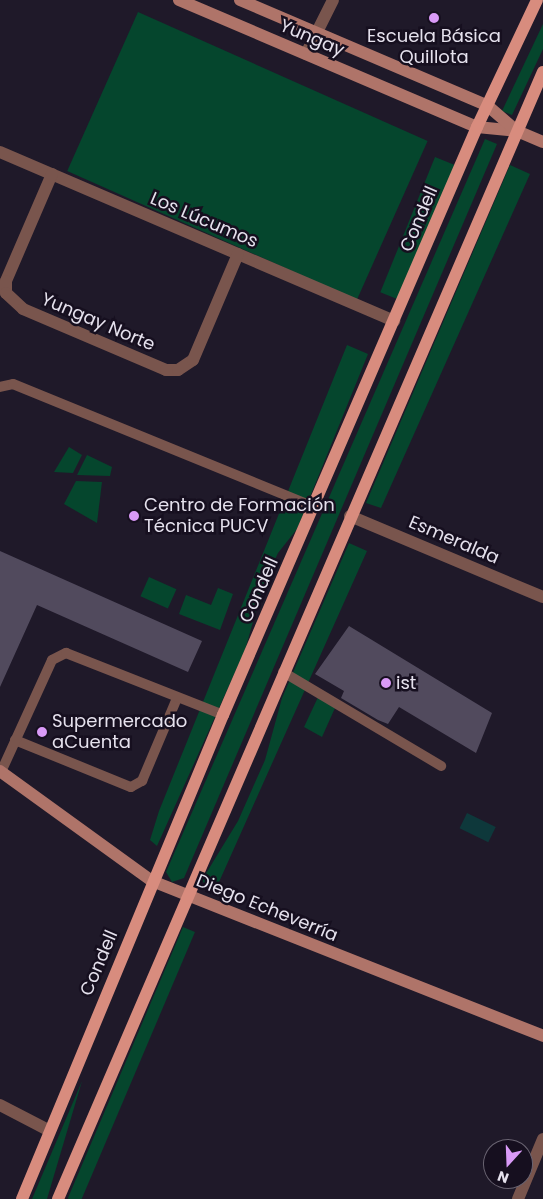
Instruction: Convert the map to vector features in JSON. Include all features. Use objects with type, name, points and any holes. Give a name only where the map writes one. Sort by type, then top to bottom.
[{"type":"main road","name":"Condell","points":[[22,1199],[48,1130],[223,714],[477,127],[537,0]]},
{"type":"main road","points":[[58,1199],[186,894],[543,72]]},
{"type":"street","name":"Yungay","points":[[179,0],[477,127],[517,131],[543,142]]},
{"type":"street","name":"Yungay","points":[[240,0],[488,106],[517,131]]},
{"type":"street","points":[[306,54],[333,0]]},
{"type":"street","name":"Los Lúcumos","points":[[0,152],[394,321]]},
{"type":"street","name":"Yungay Norte","points":[[52,174],[6,281],[6,293],[12,302],[32,313],[166,370],[178,370],[193,360],[238,254]]},
{"type":"street","name":"Esmeralda","points":[[350,516],[543,597]]},
{"type":"street","name":"Diego Echeverría","points":[[1,771],[152,881],[543,1036]]},
{"type":"street","points":[[0,1105],[48,1130]]},
{"type":"street","points":[[518,1199],[543,1139]]},
{"type":"lane","points":[[0,387],[13,384],[314,507]]},
{"type":"lane","points":[[1,771],[52,660],[66,653],[177,698],[223,714]]},
{"type":"lane","points":[[283,672],[441,766]]},
{"type":"lane","points":[[15,740],[131,787],[142,781],[177,698]]},
{"type":"green space","points":[[138,12],[428,141],[357,300],[67,171]]},
{"type":"green space","points":[[543,24],[543,49],[512,115],[502,111]]},
{"type":"green space","points":[[485,139],[497,144],[184,878],[172,882],[166,872]]},
{"type":"green space","points":[[435,157],[457,166],[403,301],[380,292]]},
{"type":"green space","points":[[510,165],[530,174],[381,508],[366,503]]},
{"type":"green space","points":[[347,345],[368,354],[297,529],[278,553],[264,583],[245,650],[157,846],[150,840],[159,811]]},
{"type":"green space","points":[[69,447],[82,455],[73,473],[54,472]]},
{"type":"green space","points":[[87,455],[112,467],[110,476],[77,475]]},
{"type":"green space","points":[[76,481],[102,482],[97,523],[64,504]]},
{"type":"green space","points":[[349,543],[367,551],[215,891],[207,888],[202,880],[238,821],[265,760],[282,698]]},
{"type":"green space","points":[[149,577],[176,589],[168,608],[140,596]]},
{"type":"green space","points":[[218,588],[233,594],[220,630],[179,614],[186,595],[211,605]]},
{"type":"green space","points":[[319,695],[335,708],[322,737],[304,727]]},
{"type":"green space","points":[[183,927],[195,932],[82,1199],[68,1199]]},
{"type":"green space","points":[[82,1081],[47,1199],[32,1199]]},
{"type":"shaded area","points":[[467,813],[496,827],[488,842],[460,828]]},
{"type":"building","points":[[0,551],[202,641],[188,672],[37,605],[0,687]]},
{"type":"building","name":"ist","points":[[349,626],[492,713],[476,753],[399,707],[388,724],[378,720],[341,698],[344,691],[315,674]]},
{"type":"place","name":"Escuela Básica Quillota","points":[[434,18]]},
{"type":"place","name":"Centro de Formación Técnica PUCV","points":[[134,516]]},
{"type":"place","name":"ist","points":[[386,683]]},
{"type":"place","name":"Supermercado aCuenta","points":[[42,732]]}]
